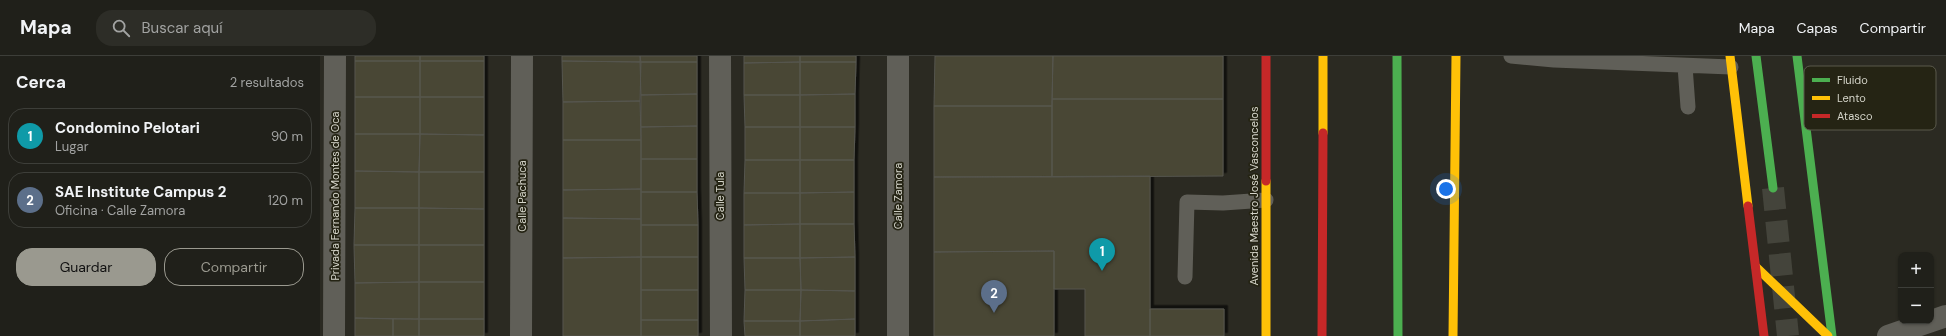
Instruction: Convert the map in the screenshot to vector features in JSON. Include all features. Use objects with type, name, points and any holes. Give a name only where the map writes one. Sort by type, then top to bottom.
[{"type":"main road","name":"Avenida Maestro José Vasconcelos","points":[[1266,56],[1266,336]]},
{"type":"main road","points":[[1322,336],[1324,56]]},
{"type":"main road","points":[[1397,56],[1398,336]]},
{"type":"main road","points":[[1453,336],[1456,56]]},
{"type":"main road","points":[[1756,56],[1773,188]]},
{"type":"main road","points":[[1798,56],[1804,105]]},
{"type":"main road","points":[[1730,62],[1764,336]]},
{"type":"main road","points":[[1807,130],[1832,336]]},
{"type":"main road","points":[[1756,267],[1828,336]]},
{"type":"street","name":"Privada Fernando Montes de Oca","points":[[334,336],[335,56]]},
{"type":"street","name":"Calle Pachuca","points":[[521,336],[522,56]]},
{"type":"street","name":"Calle Tula","points":[[720,56],[721,336]]},
{"type":"street","name":"Calle Zamora","points":[[898,56],[898,336]]},
{"type":"street","points":[[1888,336],[1946,316]]},
{"type":"lane","points":[[1511,56],[1554,60],[1686,66],[1730,62]]},
{"type":"lane","points":[[1686,66],[1688,107]]},
{"type":"lane","points":[[1185,277],[1187,202],[1223,203],[1266,200]]},
{"type":"building","points":[[355,56],[420,56],[420,61],[355,61]]},
{"type":"building","points":[[420,56],[484,56],[484,61],[420,61]]},
{"type":"building","points":[[562,56],[640,56],[641,62],[562,61]]},
{"type":"building","points":[[640,56],[697,56],[697,62],[640,62]]},
{"type":"building","points":[[744,56],[800,56],[800,62],[744,63]]},
{"type":"building","points":[[800,56],[856,56],[856,62],[800,62]]},
{"type":"building","points":[[935,56],[1053,56],[1052,106],[934,106]]},
{"type":"building","points":[[1053,56],[1223,56],[1223,99],[1052,99]]},
{"type":"building","points":[[355,61],[420,61],[420,97],[355,97]]},
{"type":"building","points":[[420,61],[484,61],[484,97],[420,97]]},
{"type":"building","points":[[562,61],[641,62],[640,101],[563,102]]},
{"type":"building","points":[[640,62],[697,62],[697,94],[641,95]]},
{"type":"building","points":[[800,62],[800,95],[744,95],[744,63]]},
{"type":"building","points":[[800,62],[856,62],[855,94],[800,95]]},
{"type":"building","points":[[697,94],[697,126],[641,127],[641,95]]},
{"type":"building","points":[[855,94],[855,127],[800,127],[800,95]]},
{"type":"building","points":[[744,95],[800,95],[800,127],[745,127]]},
{"type":"building","points":[[355,97],[420,97],[420,134],[355,134]]},
{"type":"building","points":[[420,97],[484,97],[484,135],[420,134]]},
{"type":"building","points":[[1052,99],[1223,99],[1223,176],[1052,177]]},
{"type":"building","points":[[640,101],[641,140],[563,140],[563,102]]},
{"type":"building","points":[[934,106],[1052,106],[1052,177],[934,177]]},
{"type":"building","points":[[697,126],[697,159],[641,159],[641,127]]},
{"type":"building","points":[[745,127],[800,127],[800,160],[745,160]]},
{"type":"building","points":[[800,127],[855,127],[854,160],[800,160]]},
{"type":"building","points":[[355,134],[420,134],[419,172],[355,171]]},
{"type":"building","points":[[420,134],[484,135],[484,172],[419,172]]},
{"type":"building","points":[[563,140],[641,140],[641,189],[563,190]]},
{"type":"building","points":[[641,159],[697,159],[697,192],[641,192]]},
{"type":"building","points":[[745,160],[800,160],[800,193],[744,193]]},
{"type":"building","points":[[800,160],[854,160],[854,192],[800,193]]},
{"type":"building","points":[[355,171],[419,172],[419,208],[355,208]]},
{"type":"building","points":[[419,172],[484,172],[484,209],[419,208]]},
{"type":"building","points":[[1150,176],[1150,336],[1085,336],[1085,289],[1054,289],[1054,251],[934,252],[934,177]]},
{"type":"building","points":[[641,189],[641,219],[563,218],[563,190]]},
{"type":"building","points":[[641,192],[697,192],[698,225],[641,225]]},
{"type":"building","points":[[854,192],[854,224],[800,224],[800,193]]},
{"type":"building","points":[[744,193],[800,193],[800,224],[744,225]]},
{"type":"building","points":[[355,208],[419,208],[419,245],[354,245]]},
{"type":"building","points":[[419,208],[484,209],[484,245],[419,245]]},
{"type":"building","points":[[563,218],[641,219],[641,257],[563,258]]},
{"type":"building","points":[[800,224],[800,258],[744,258],[744,225]]},
{"type":"building","points":[[800,224],[854,224],[855,257],[800,258]]},
{"type":"building","points":[[641,225],[698,225],[698,257],[641,257]]},
{"type":"building","points":[[354,245],[419,245],[419,282],[355,283]]},
{"type":"building","points":[[419,245],[484,245],[484,282],[419,282]]},
{"type":"building","points":[[1054,251],[1054,336],[934,336],[934,252]]},
{"type":"building","points":[[641,257],[641,336],[563,336],[563,258]]},
{"type":"building","points":[[641,257],[698,257],[698,290],[641,290]]},
{"type":"building","points":[[855,257],[855,291],[801,290],[800,258]]},
{"type":"building","points":[[744,258],[800,258],[801,290],[745,290]]},
{"type":"building","points":[[419,282],[484,282],[484,319],[419,319]]},
{"type":"building","points":[[419,282],[419,319],[355,318],[355,283]]},
{"type":"building","points":[[641,290],[698,290],[698,320],[641,320]]},
{"type":"building","points":[[745,290],[801,290],[800,321],[744,321]]},
{"type":"building","points":[[801,290],[855,291],[855,319],[800,321]]},
{"type":"building","points":[[1150,309],[1224,309],[1224,336],[1150,336]]},
{"type":"building","points":[[355,318],[393,319],[393,336],[355,336]]},
{"type":"building","points":[[393,319],[419,319],[419,336],[393,336]]},
{"type":"building","points":[[419,319],[484,319],[484,336],[419,336]]},
{"type":"building","points":[[855,319],[855,336],[800,336],[800,321]]},
{"type":"building","points":[[641,320],[698,320],[698,336],[641,336]]},
{"type":"building","points":[[744,321],[800,321],[800,336],[745,336]]},
{"type":"tunnel","points":[[1773,188],[1788,336]]},
{"type":"traffic: fast","points":[[1397,56],[1398,336]]},
{"type":"traffic: fast","points":[[1756,56],[1773,188]]},
{"type":"traffic: fast","points":[[1797,56],[1804,112]]},
{"type":"traffic: fast","points":[[1806,130],[1832,336]]},
{"type":"traffic: slow","points":[[1323,56],[1323,133]]},
{"type":"traffic: slow","points":[[1453,336],[1456,56]]},
{"type":"traffic: slow","points":[[1730,56],[1748,206]]},
{"type":"traffic: slow","points":[[1266,181],[1266,336]]},
{"type":"traffic: slow","points":[[1756,267],[1828,336]]},
{"type":"traffic: jam","points":[[1266,56],[1266,181]]},
{"type":"traffic: jam","points":[[1322,336],[1323,133]]},
{"type":"traffic: jam","points":[[1748,206],[1764,336]]},
{"type":"place","name":"Condomino Pelotari","points":[[1102,271]]},
{"type":"place","name":"SAE Institute Campus 2","points":[[994,313]]}]
